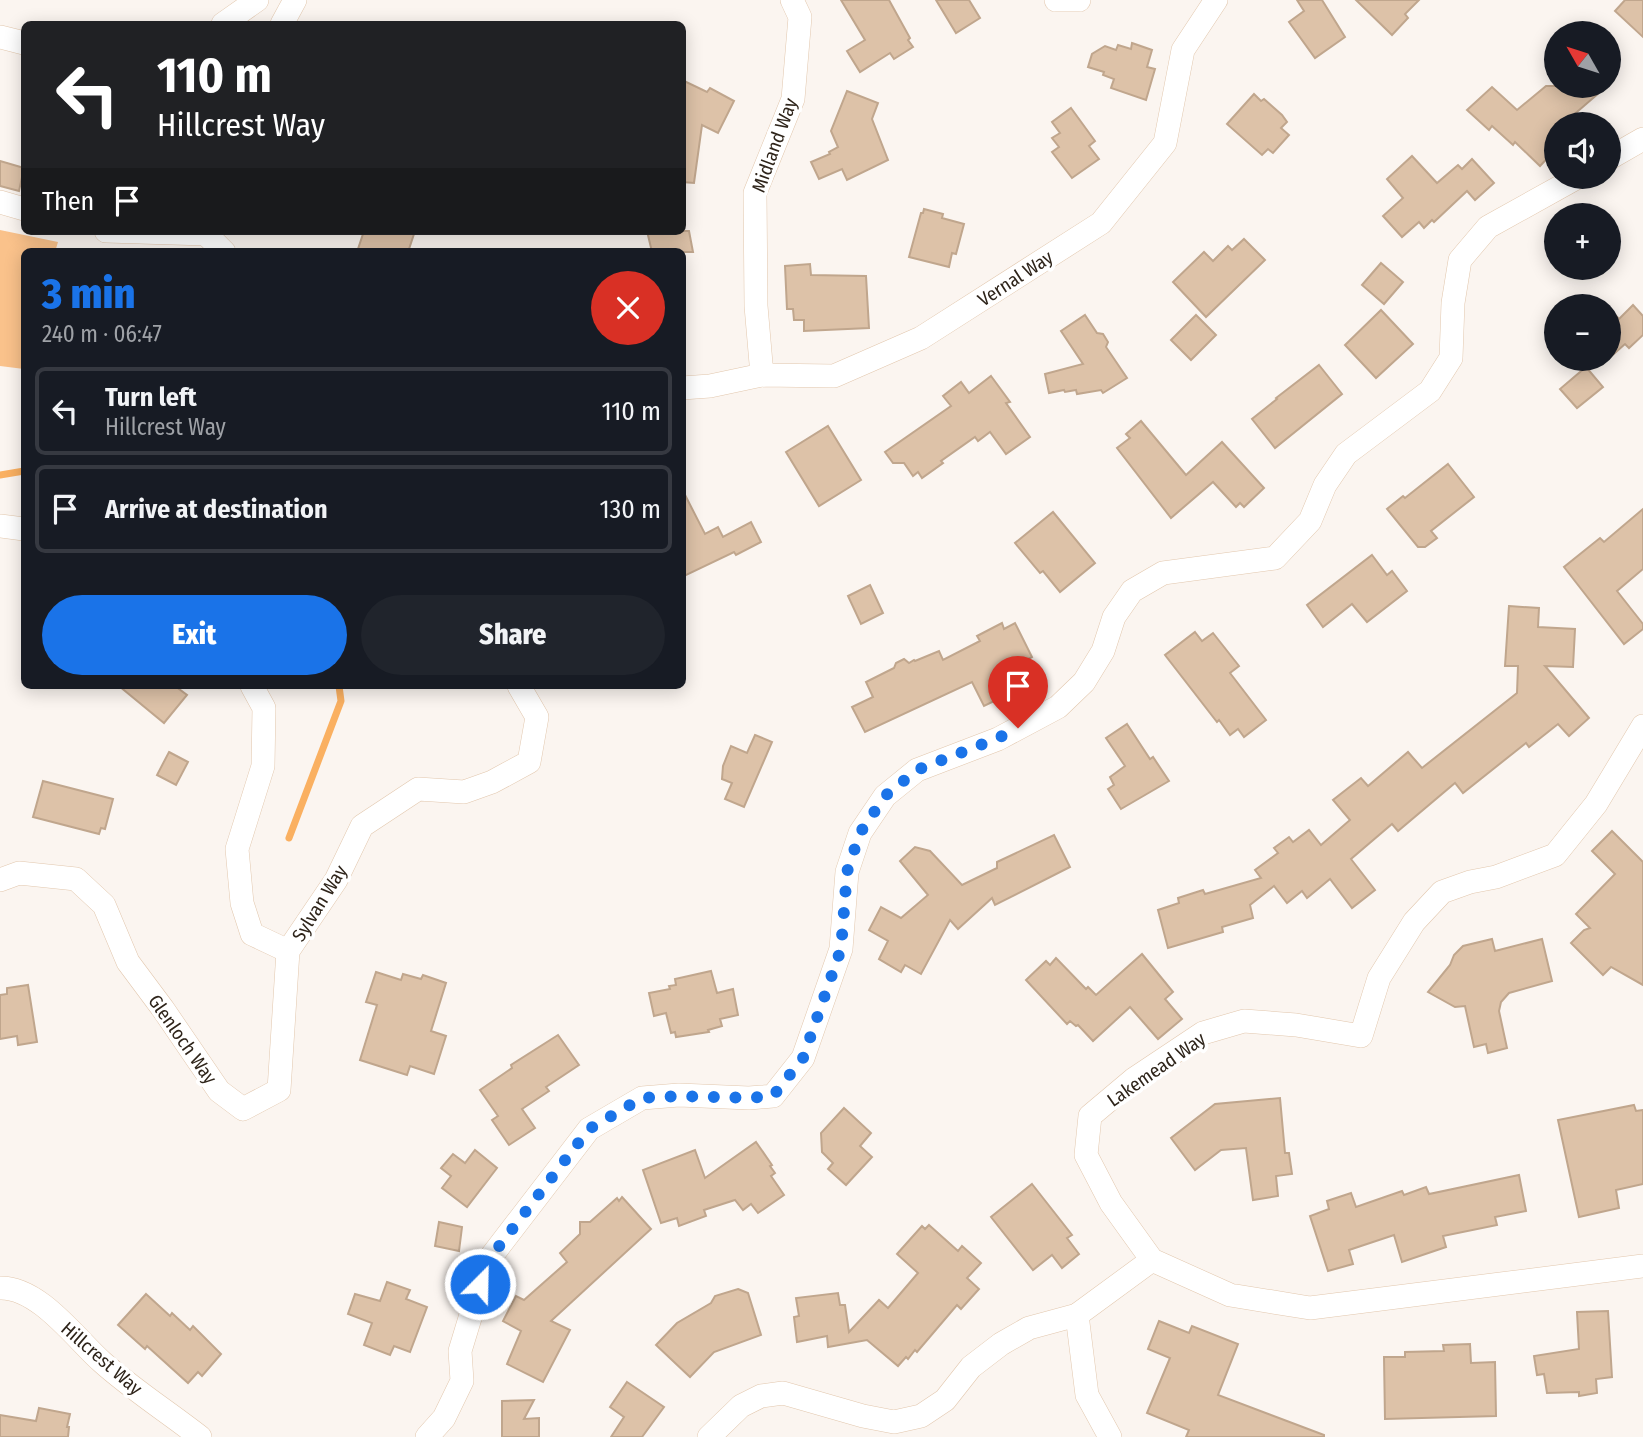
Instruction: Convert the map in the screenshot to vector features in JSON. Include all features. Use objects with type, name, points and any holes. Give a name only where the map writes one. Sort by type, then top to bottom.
[{"type":"street","points":[[227,21],[257,0]]},
{"type":"street","points":[[284,21],[295,0]]},
{"type":"street","name":"Midland Way","points":[[762,375],[757,306],[755,193],[793,99],[800,17],[792,0]]},
{"type":"street","points":[[1056,0],[1079,0]]},
{"type":"street","name":"Vernal Way","points":[[686,388],[710,386],[762,375],[834,376],[921,338],[1101,223],[1165,143],[1183,50],[1216,0]]},
{"type":"street","points":[[0,37],[21,42]]},
{"type":"street","points":[[1621,152],[1643,139]]},
{"type":"street","points":[[427,1437],[443,1418],[462,1381],[460,1351],[487,1262],[589,1129],[642,1098],[773,1096],[803,1058],[841,949],[847,872],[860,833],[885,796],[917,770],[998,738],[1058,707],[1084,682],[1103,651],[1114,617],[1132,591],[1163,573],[1275,558],[1310,521],[1325,485],[1346,453],[1430,391],[1451,358],[1453,303],[1461,260],[1467,252],[1488,227],[1556,189]]},
{"type":"street","points":[[0,202],[21,208]]},
{"type":"street","points":[[0,526],[21,529]]},
{"type":"street","name":"Sylvan Way","points":[[254,689],[264,708],[263,766],[237,849],[242,902],[252,934],[288,951],[336,880],[362,826],[418,789],[464,792],[492,782],[529,762],[537,718],[521,689]]},
{"type":"street","name":"Lakemead Way","points":[[1152,1260],[1111,1203],[1087,1155],[1090,1116],[1134,1079],[1203,1033],[1244,1021],[1296,1025],[1361,1035],[1379,978],[1414,922],[1442,892],[1470,882],[1496,877],[1555,855],[1596,804],[1643,726]]},
{"type":"street","name":"Glenloch Way","points":[[0,880],[19,873],[76,879],[104,905],[128,962],[219,1091],[243,1109],[279,1090],[288,951]]},
{"type":"street","points":[[709,1437],[741,1406],[761,1396],[783,1393],[894,1422],[921,1416],[945,1399],[971,1367],[1001,1345],[1029,1328],[1077,1315],[1152,1260],[1230,1295],[1310,1308],[1643,1266]]},
{"type":"street","name":"Hillcrest Way","points":[[0,1288],[29,1297],[54,1315],[101,1362],[200,1437]]},
{"type":"street","points":[[1077,1315],[1087,1395],[1110,1437]]},
{"type":"shaded area","points":[[0,230],[58,242],[56,248],[21,248],[21,369],[0,366]]},
{"type":"building","points":[[841,0],[889,0],[913,47],[894,59],[890,53],[860,72],[847,51],[865,40]]},
{"type":"building","points":[[936,0],[969,0],[980,18],[956,33]]},
{"type":"building","points":[[1297,0],[1322,0],[1345,37],[1315,58],[1289,22],[1304,11]]},
{"type":"building","points":[[1356,0],[1419,0],[1405,14],[1408,18],[1392,35]]},
{"type":"building","points":[[1625,0],[1643,0],[1643,37],[1615,11]]},
{"type":"building","points":[[1132,43],[1152,50],[1147,67],[1155,69],[1146,100],[1111,88],[1114,79],[1103,75],[1104,72],[1088,67],[1092,54],[1105,46],[1116,50],[1118,45],[1131,49]]},
{"type":"building","points":[[686,82],[707,92],[710,88],[734,101],[718,133],[702,125],[694,183],[686,182]]},
{"type":"building","points":[[1492,87],[1517,110],[1544,88],[1544,98],[1593,98],[1577,112],[1544,112],[1544,162],[1540,166],[1515,142],[1513,145],[1492,126],[1489,130],[1467,110]]},
{"type":"building","points":[[847,91],[878,103],[872,119],[888,160],[847,180],[842,169],[819,179],[811,162],[830,154],[829,152],[838,147],[831,131]]},
{"type":"building","points":[[1254,94],[1261,101],[1264,99],[1287,122],[1281,128],[1289,135],[1273,153],[1268,149],[1262,155],[1227,124]]},
{"type":"building","points":[[1071,108],[1095,141],[1089,146],[1099,159],[1072,178],[1052,152],[1059,147],[1052,138],[1060,133],[1052,122]]},
{"type":"building","points":[[1412,156],[1437,183],[1458,165],[1462,169],[1472,159],[1494,183],[1475,200],[1467,191],[1434,222],[1432,220],[1424,228],[1419,222],[1402,237],[1383,216],[1403,198],[1387,179]]},
{"type":"building","points":[[0,161],[21,167],[19,191],[0,186]]},
{"type":"building","points":[[924,209],[943,214],[942,218],[964,224],[956,254],[952,253],[949,267],[909,257]]},
{"type":"building","points":[[686,231],[689,231],[693,252],[686,252],[686,248],[651,248],[648,235],[686,235]]},
{"type":"building","points":[[363,235],[414,235],[409,248],[358,248]]},
{"type":"building","points":[[1244,239],[1265,260],[1206,317],[1173,282],[1204,252],[1213,261],[1228,246],[1232,250]]},
{"type":"building","points":[[1381,263],[1403,282],[1384,304],[1362,285]]},
{"type":"building","points":[[810,264],[811,275],[866,276],[869,328],[804,331],[804,320],[794,320],[793,309],[787,309],[785,266]]},
{"type":"building","points":[[1633,305],[1643,316],[1643,335],[1629,348],[1625,344],[1621,348],[1621,317]]},
{"type":"building","points":[[1381,310],[1413,344],[1376,378],[1345,345]]},
{"type":"building","points":[[1085,315],[1097,333],[1103,334],[1108,342],[1106,347],[1127,378],[1103,393],[1101,390],[1077,394],[1076,390],[1064,390],[1049,393],[1045,374],[1083,364],[1061,331]]},
{"type":"building","points":[[1196,315],[1216,335],[1191,360],[1171,340]]},
{"type":"building","points":[[1319,365],[1342,394],[1275,448],[1252,419]]},
{"type":"building","points":[[1581,371],[1589,371],[1603,387],[1577,408],[1560,389]]},
{"type":"building","points":[[991,376],[1030,437],[1006,454],[990,432],[978,441],[975,437],[922,478],[918,472],[913,476],[904,463],[893,463],[885,452],[951,406],[943,396],[961,382],[969,393]]},
{"type":"building","points":[[1141,421],[1186,475],[1222,442],[1264,488],[1244,507],[1240,503],[1236,507],[1213,482],[1171,518],[1117,448],[1130,438],[1126,434]]},
{"type":"building","points":[[828,426],[861,480],[819,506],[786,452]]},
{"type":"building","points":[[1448,464],[1474,497],[1431,531],[1437,538],[1425,547],[1418,547],[1387,509]]},
{"type":"building","points":[[686,497],[705,534],[718,527],[723,537],[751,522],[761,542],[736,555],[734,552],[686,575]]},
{"type":"building","points":[[1643,509],[1643,569],[1617,591],[1643,624],[1643,629],[1624,644],[1564,567],[1600,538],[1604,542]]},
{"type":"building","points":[[1053,512],[1095,563],[1060,592],[1015,543]]},
{"type":"building","points":[[1372,555],[1387,575],[1392,571],[1407,591],[1367,622],[1352,604],[1323,627],[1307,605]]},
{"type":"building","points":[[870,585],[883,613],[861,624],[848,596]]},
{"type":"building","points":[[1509,606],[1539,608],[1538,627],[1575,629],[1573,667],[1545,666],[1589,718],[1569,736],[1558,724],[1529,747],[1526,743],[1463,793],[1455,783],[1398,831],[1392,824],[1351,859],[1375,890],[1352,908],[1330,879],[1307,898],[1302,891],[1287,903],[1274,886],[1250,905],[1253,918],[1222,927],[1223,932],[1168,948],[1158,910],[1179,903],[1178,898],[1203,890],[1205,894],[1261,878],[1255,870],[1278,853],[1274,848],[1289,837],[1293,842],[1309,830],[1321,845],[1350,820],[1333,800],[1361,778],[1368,786],[1408,752],[1422,768],[1517,693],[1518,666],[1505,666]]},
{"type":"building","points":[[1002,623],[1004,629],[1015,623],[1032,657],[1001,673],[1011,693],[984,706],[972,682],[865,732],[852,707],[873,697],[866,682],[894,668],[896,663],[904,659],[909,663],[939,651],[943,660],[980,641],[977,636]]},
{"type":"building","points":[[1195,632],[1202,641],[1213,633],[1239,666],[1230,673],[1266,720],[1244,737],[1238,729],[1230,735],[1219,720],[1217,722],[1165,655]]},
{"type":"building","points":[[123,689],[179,689],[187,695],[164,723]]},
{"type":"building","points":[[1127,724],[1150,759],[1153,757],[1169,781],[1121,809],[1108,789],[1114,785],[1110,777],[1125,766],[1106,738]]},
{"type":"building","points":[[755,735],[772,742],[744,807],[725,799],[732,783],[722,779],[723,766],[731,746],[747,753]]},
{"type":"building","points":[[169,752],[188,762],[176,785],[157,775]]},
{"type":"building","points":[[43,781],[113,799],[105,829],[101,828],[99,834],[33,817]]},
{"type":"building","points":[[1612,831],[1643,862],[1643,985],[1611,967],[1603,975],[1571,943],[1584,930],[1590,928],[1576,914],[1615,874],[1592,851]]},
{"type":"building","points":[[1054,835],[1070,867],[995,905],[992,898],[958,929],[950,920],[921,974],[905,965],[901,972],[879,959],[888,941],[869,930],[881,907],[901,918],[928,895],[900,861],[915,847],[930,851],[962,885],[997,868],[997,862]]},
{"type":"building","points":[[1492,939],[1495,951],[1542,939],[1552,981],[1509,993],[1501,1002],[1499,1011],[1507,1048],[1488,1053],[1486,1044],[1474,1047],[1465,1006],[1455,1007],[1428,992],[1463,946]]},
{"type":"building","points":[[1142,954],[1173,992],[1165,999],[1182,1019],[1158,1039],[1130,1007],[1093,1041],[1078,1025],[1070,1021],[1067,1024],[1026,980],[1046,961],[1050,965],[1056,958],[1086,989],[1088,987],[1096,995]]},
{"type":"building","points":[[711,971],[717,993],[733,989],[738,1015],[720,1019],[722,1026],[708,1030],[709,1032],[676,1037],[675,1032],[671,1033],[666,1013],[654,1016],[649,993],[670,989],[669,986],[676,985],[675,979]]},
{"type":"building","points":[[376,972],[401,980],[403,974],[421,979],[423,975],[446,983],[431,1031],[446,1036],[434,1074],[410,1066],[407,1075],[360,1060],[377,1005],[366,1002]]},
{"type":"building","points":[[28,985],[37,1042],[18,1045],[17,1036],[0,1039],[0,995],[7,994],[7,988]]},
{"type":"building","points":[[558,1035],[579,1065],[546,1087],[549,1091],[522,1109],[535,1128],[509,1145],[492,1120],[498,1116],[480,1090],[512,1068],[511,1065]]},
{"type":"building","points":[[1280,1098],[1285,1153],[1289,1153],[1292,1174],[1276,1176],[1278,1196],[1253,1200],[1246,1148],[1221,1150],[1195,1170],[1171,1138],[1215,1104]]},
{"type":"building","points":[[1634,1105],[1636,1111],[1643,1110],[1643,1184],[1616,1190],[1619,1208],[1579,1217],[1558,1120]]},
{"type":"building","points":[[844,1108],[871,1133],[860,1146],[872,1157],[846,1185],[828,1169],[833,1163],[822,1152],[821,1133]]},
{"type":"building","points":[[756,1142],[772,1165],[770,1166],[775,1173],[771,1176],[784,1195],[758,1213],[751,1204],[743,1210],[735,1200],[704,1210],[706,1216],[679,1226],[677,1218],[661,1223],[643,1170],[695,1150],[705,1178]]},
{"type":"building","points":[[475,1150],[497,1168],[467,1207],[442,1188],[451,1176],[441,1168],[453,1154],[465,1163]]},
{"type":"building","points":[[1519,1175],[1526,1211],[1495,1217],[1497,1225],[1443,1236],[1446,1247],[1402,1262],[1394,1235],[1349,1250],[1353,1264],[1328,1271],[1310,1216],[1329,1209],[1327,1201],[1351,1193],[1356,1207],[1402,1191],[1404,1195],[1426,1187],[1429,1194]]},
{"type":"building","points":[[1032,1184],[1072,1235],[1067,1238],[1079,1254],[1062,1268],[1052,1255],[1033,1270],[991,1217]]},
{"type":"building","points":[[622,1197],[651,1229],[551,1321],[570,1330],[543,1382],[507,1364],[521,1331],[503,1321],[516,1296],[524,1300],[567,1262],[560,1253],[580,1234],[580,1222],[590,1222],[617,1198],[619,1201]]},
{"type":"building","points":[[439,1222],[462,1227],[459,1251],[435,1246]]},
{"type":"building","points":[[929,1225],[958,1251],[962,1246],[981,1263],[967,1278],[979,1289],[961,1309],[957,1305],[917,1352],[915,1350],[898,1366],[867,1340],[828,1347],[827,1336],[797,1342],[794,1317],[799,1316],[796,1298],[838,1293],[840,1305],[845,1305],[849,1332],[879,1300],[888,1308],[918,1273],[897,1254],[922,1226],[925,1229]]},
{"type":"building","points":[[387,1282],[410,1290],[406,1299],[427,1307],[410,1352],[394,1346],[390,1355],[364,1345],[372,1323],[348,1314],[355,1294],[380,1301]]},
{"type":"building","points":[[738,1289],[748,1293],[761,1335],[714,1352],[690,1377],[656,1345],[677,1323],[711,1303],[715,1296]]},
{"type":"building","points":[[146,1294],[190,1330],[193,1326],[221,1354],[202,1376],[198,1372],[188,1383],[147,1346],[145,1349],[118,1325]]},
{"type":"building","points":[[1608,1311],[1612,1377],[1596,1379],[1597,1393],[1579,1396],[1579,1392],[1547,1393],[1544,1374],[1537,1375],[1534,1356],[1579,1349],[1577,1312]]},
{"type":"building","points":[[1159,1321],[1189,1333],[1192,1326],[1238,1344],[1218,1395],[1324,1437],[1186,1437],[1189,1430],[1147,1413],[1170,1358],[1148,1349]]},
{"type":"building","points":[[1470,1344],[1471,1363],[1495,1362],[1496,1416],[1385,1419],[1384,1357],[1405,1357],[1405,1352],[1444,1351],[1443,1345]]},
{"type":"building","points":[[627,1382],[664,1407],[642,1437],[611,1437],[624,1417],[610,1407]]},
{"type":"building","points":[[534,1400],[524,1419],[539,1418],[539,1437],[502,1437],[502,1401]]},
{"type":"building","points":[[39,1408],[70,1414],[68,1437],[0,1437],[0,1415],[36,1421]]},
{"type":"waterway","points":[[0,475],[21,472]]},
{"type":"waterway","points":[[289,838],[341,701],[339,689]]},
{"type":"route","points":[[480,1284],[487,1262],[589,1129],[642,1098],[773,1096],[803,1058],[841,949],[847,872],[860,833],[885,796],[917,770],[1018,728]]}]
